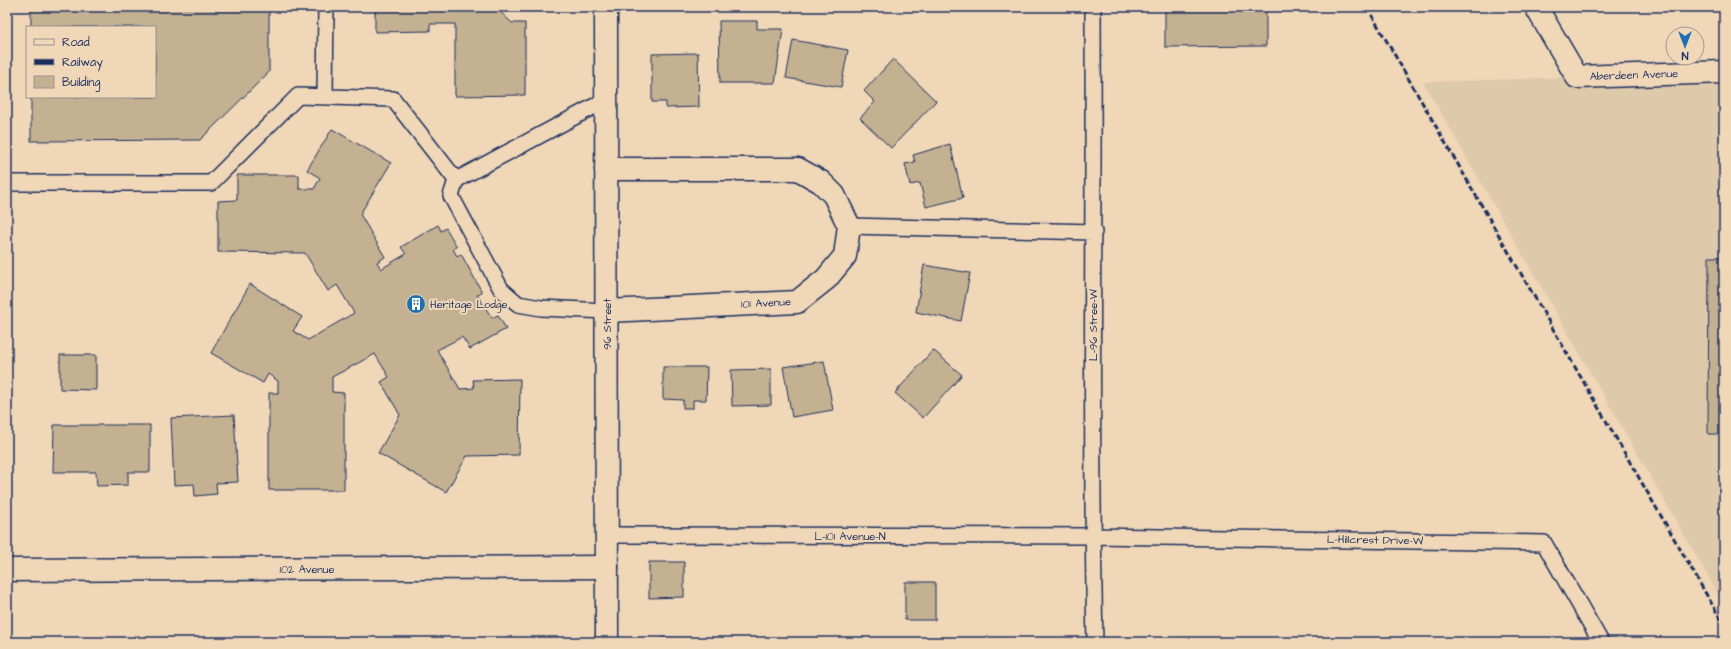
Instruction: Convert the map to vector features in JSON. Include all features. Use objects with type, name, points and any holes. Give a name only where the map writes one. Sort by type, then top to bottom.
[{"type":"street","name":"96 Street","points":[[606,7],[607,642]]},
{"type":"street","name":"Aberdeen Avenue","points":[[1536,7],[1578,77],[1724,72]]},
{"type":"street","points":[[606,169],[798,169],[821,182],[834,195],[849,226]]},
{"type":"street","name":"101 Avenue","points":[[607,311],[797,302],[826,279],[845,256],[849,226]]},
{"type":"street","name":"102 Avenue","points":[[7,570],[607,567]]},
{"type":"lane","points":[[325,96],[326,7]]},
{"type":"lane","name":"L-96 Stree-W","points":[[1093,7],[1094,232],[1092,536],[1095,642]]},
{"type":"lane","points":[[7,183],[211,184],[298,96],[393,99],[456,180]]},
{"type":"lane","points":[[606,100],[456,180],[451,196],[501,289],[518,304],[541,308],[607,311]]},
{"type":"lane","points":[[849,226],[1094,232]]},
{"type":"lane","name":"L-101 Avenue-N","points":[[607,535],[1092,536]]},
{"type":"lane","name":"L-Hillcrest Drive-W","points":[[1092,536],[1544,543],[1601,642]]},
{"type":"shaded area","points":[[1724,72],[1724,604],[1423,82]]},
{"type":"building","points":[[31,7],[269,7],[269,72],[200,140],[31,141],[31,98],[156,98],[156,26],[31,26]]},
{"type":"building","points":[[375,7],[495,7],[512,23],[525,23],[525,95],[455,96],[455,24],[430,24],[430,31],[375,32]]},
{"type":"building","points":[[1165,7],[1266,7],[1266,46],[1165,47]]},
{"type":"building","points":[[719,21],[757,21],[757,29],[783,29],[775,83],[720,83]]},
{"type":"building","points":[[793,40],[848,50],[841,87],[786,78]]},
{"type":"building","points":[[698,53],[699,107],[666,108],[666,102],[652,102],[652,54]]},
{"type":"building","points":[[893,59],[936,101],[891,148],[860,118],[875,102],[864,91]]},
{"type":"building","name":"Heritage Lodge","points":[[332,129],[391,163],[360,214],[385,257],[377,262],[381,269],[406,254],[401,247],[438,225],[441,231],[446,228],[457,247],[453,249],[457,256],[461,254],[482,292],[477,295],[492,318],[498,315],[506,329],[470,349],[462,337],[437,350],[460,389],[474,388],[473,380],[520,379],[519,455],[467,456],[446,492],[378,453],[400,415],[381,382],[389,377],[375,354],[332,377],[332,392],[344,393],[344,490],[269,490],[269,393],[278,393],[278,381],[268,374],[263,383],[211,353],[250,284],[302,317],[293,331],[308,340],[354,313],[337,285],[328,291],[305,253],[218,252],[218,201],[237,200],[237,175],[299,175],[299,189],[314,189],[320,178],[307,170]]},
{"type":"building","points":[[950,144],[963,198],[926,207],[920,183],[910,185],[905,164],[915,162],[913,155]]},
{"type":"building","points":[[1709,257],[1724,257],[1724,434],[1708,434]]},
{"type":"building","points":[[924,265],[970,273],[961,321],[916,312]]},
{"type":"building","points":[[933,350],[962,375],[923,418],[895,393]]},
{"type":"building","points":[[60,355],[96,355],[96,390],[60,389]]},
{"type":"building","points":[[824,361],[833,410],[792,417],[783,367]]},
{"type":"building","points":[[663,367],[707,367],[706,400],[693,400],[693,408],[683,408],[683,400],[663,399]]},
{"type":"building","points":[[771,369],[771,405],[732,406],[731,370]]},
{"type":"building","points":[[234,415],[238,482],[216,483],[217,494],[195,496],[194,484],[174,485],[171,418]]},
{"type":"building","points":[[54,425],[150,425],[150,472],[128,472],[128,485],[97,486],[96,472],[53,472]]},
{"type":"building","points":[[649,562],[684,562],[684,597],[649,598]]},
{"type":"building","points":[[905,582],[935,582],[935,620],[905,620]]},
{"type":"building","points":[[148,638],[148,642],[108,642],[108,639]]},
{"type":"building","points":[[661,638],[695,638],[695,642],[662,642]]},
{"type":"building","points":[[360,640],[415,640],[415,642],[360,642]]},
{"type":"building","points":[[919,641],[919,642],[891,642]]},
{"type":"railway","points":[[1367,7],[1724,625]]},
{"type":"place","name":"Heritage Lodge","points":[[416,304]]}]
